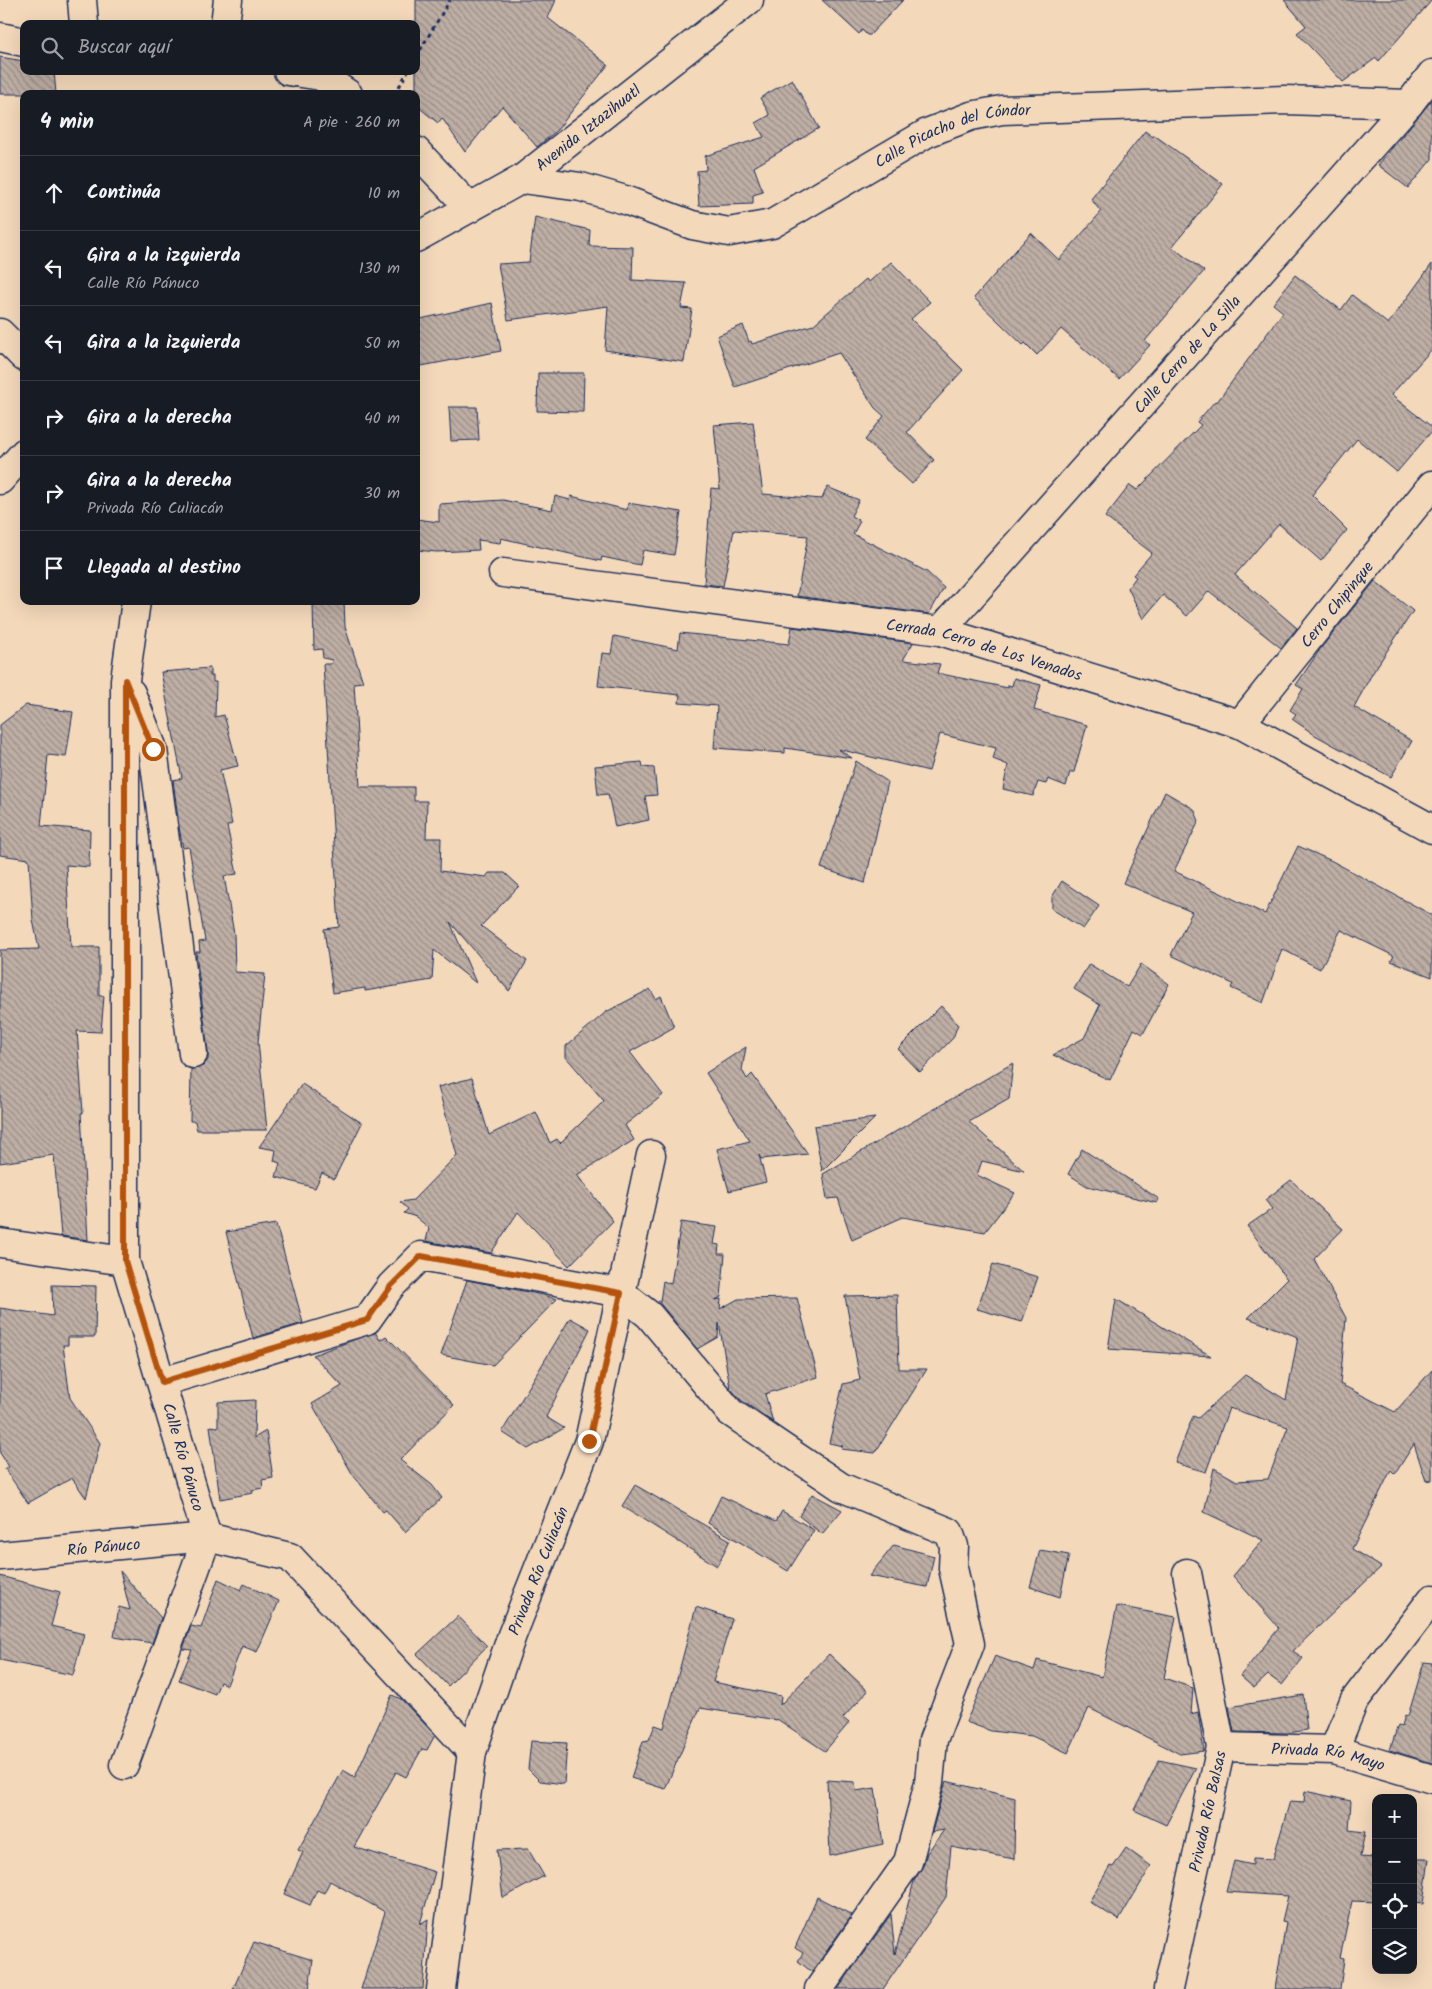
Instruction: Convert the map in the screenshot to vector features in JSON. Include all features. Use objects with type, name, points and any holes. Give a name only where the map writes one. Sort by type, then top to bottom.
[{"type":"street","points":[[82,0],[84,20]]},
{"type":"street","points":[[226,20],[228,0]]},
{"type":"street","name":"Avenida Iztazihuatl","points":[[420,236],[522,179],[749,0]]},
{"type":"street","points":[[0,37],[20,41]]},
{"type":"street","name":"Calle Cerro de La Silla","points":[[940,631],[1409,104],[1432,74]]},
{"type":"street","points":[[314,75],[320,76],[342,90]]},
{"type":"street","name":"Calle Picacho del Cóndor","points":[[522,179],[581,187],[625,200],[692,225],[729,232],[772,224],[927,132],[971,116],[994,111],[1286,100],[1409,104]]},
{"type":"street","points":[[420,155],[470,208]]},
{"type":"street","points":[[0,333],[20,354]]},
{"type":"street","points":[[0,480],[20,458]]},
{"type":"street","name":"Cerro Chipinque","points":[[1240,724],[1432,485]]},
{"type":"street","name":"Cerrada Cerro de Los Venados","points":[[503,573],[940,631],[1240,724],[1432,829]]},
{"type":"street","name":"Calle Río Pánuco","points":[[135,605],[125,680],[125,1261],[207,1537]]},
{"type":"street","points":[[125,680],[153,749],[193,1054]]},
{"type":"street","name":"Privada Río Culiacán","points":[[441,1989],[472,1752],[512,1635],[589,1441],[652,1156]]},
{"type":"street","points":[[0,1243],[125,1261]]},
{"type":"street","points":[[162,1382],[367,1320],[391,1286],[421,1256],[621,1293],[649,1315],[730,1412],[840,1487],[949,1532],[954,1546],[953,1568],[970,1644],[933,1740],[929,1783],[908,1862],[819,1989]]},
{"type":"street","points":[[124,1766],[207,1537]]},
{"type":"street","name":"Río Pánuco","points":[[0,1556],[207,1537],[290,1557],[472,1752]]},
{"type":"street","name":"Privada Río Balsas","points":[[1168,1989],[1221,1746],[1187,1573]]},
{"type":"street","points":[[1334,1750],[1354,1701],[1432,1599]]},
{"type":"street","name":"Privada Río Mayo","points":[[1221,1746],[1334,1750],[1432,1778]]},
{"type":"path","points":[[420,51],[450,0]]},
{"type":"path","points":[[397,90],[406,75]]},
{"type":"building","points":[[416,0],[556,0],[548,18],[608,65],[557,130],[537,147],[502,106],[465,152],[442,118],[438,123],[420,108],[420,90],[416,90],[416,75],[420,75],[420,20],[416,20]]},
{"type":"building","points":[[822,0],[903,0],[870,35],[867,35],[862,30],[859,34]]},
{"type":"building","points":[[1284,0],[1432,0],[1379,61],[1376,58],[1343,82],[1297,33],[1306,26]]},
{"type":"building","points":[[0,57],[20,60],[20,75],[54,75],[56,90],[20,90],[20,94],[0,94]]},
{"type":"building","points":[[792,79],[819,128],[754,167],[763,192],[753,195],[753,204],[699,206],[697,171],[706,170],[705,156],[764,137],[756,123],[770,115],[760,98]]},
{"type":"building","points":[[1432,100],[1432,159],[1408,188],[1378,165]]},
{"type":"building","points":[[1145,131],[1153,137],[1154,135],[1223,184],[1172,247],[1204,271],[1145,341],[1150,345],[1119,379],[1061,329],[1037,355],[1025,343],[1023,345],[974,298],[1031,233],[1059,260],[1101,212],[1091,199]]},
{"type":"building","points":[[535,217],[590,230],[589,246],[633,247],[632,280],[686,283],[681,308],[692,309],[684,362],[605,350],[608,306],[508,320],[498,264],[529,262]]},
{"type":"building","points":[[891,262],[930,302],[911,319],[963,370],[907,432],[934,460],[912,484],[865,440],[884,416],[875,408],[839,353],[735,387],[717,336],[743,325],[749,342],[751,341],[752,344],[813,325],[866,279],[869,282]]},
{"type":"building","points":[[1432,264],[1432,349],[1391,395],[1432,427],[1432,431],[1397,472],[1357,439],[1312,495],[1347,530],[1321,561],[1279,524],[1235,575],[1297,628],[1281,648],[1209,591],[1187,616],[1163,595],[1143,619],[1128,588],[1136,577],[1133,575],[1152,553],[1105,517],[1130,485],[1137,490],[1201,425],[1197,422],[1215,401],[1217,402],[1283,312],[1273,304],[1295,275],[1341,310],[1352,295],[1388,324]]},
{"type":"building","points":[[492,303],[501,351],[420,366],[420,319]]},
{"type":"building","points":[[538,373],[584,373],[583,412],[537,411]]},
{"type":"building","points":[[449,407],[477,407],[479,440],[451,441]]},
{"type":"building","points":[[753,422],[763,494],[822,499],[827,487],[859,500],[851,516],[860,521],[853,534],[927,572],[944,588],[929,614],[797,596],[808,536],[734,530],[723,586],[704,584],[711,488],[720,489],[714,425]]},
{"type":"building","points":[[555,496],[570,500],[571,496],[627,510],[628,503],[681,512],[674,555],[643,550],[640,565],[602,557],[601,561],[501,538],[500,543],[478,540],[479,550],[437,552],[420,550],[420,520],[439,522],[439,504],[503,500],[552,510]]},
{"type":"building","points":[[1375,581],[1413,611],[1372,674],[1354,707],[1412,741],[1391,777],[1315,735],[1292,719],[1296,714],[1290,710],[1303,689],[1296,685],[1321,648]]},
{"type":"building","points":[[313,605],[344,605],[345,627],[363,682],[354,683],[360,787],[414,787],[414,801],[427,801],[426,838],[441,838],[440,871],[486,877],[489,873],[505,873],[519,886],[481,926],[527,961],[509,991],[450,922],[476,983],[434,950],[432,980],[365,991],[365,988],[333,993],[324,929],[339,927],[323,664],[331,664],[332,660],[323,658],[322,649],[314,650]]},
{"type":"building","points":[[792,627],[913,643],[903,660],[940,664],[937,673],[1008,688],[1008,685],[1012,686],[1014,678],[1041,685],[1034,710],[1087,725],[1074,772],[1070,772],[1066,786],[1048,779],[1046,784],[1038,782],[1033,796],[1003,789],[1008,765],[993,759],[996,748],[940,734],[929,771],[838,749],[852,758],[785,748],[785,753],[714,748],[717,706],[679,703],[680,695],[598,686],[602,653],[611,654],[614,636],[678,649],[680,633],[789,644]]},
{"type":"building","points":[[210,668],[210,676],[213,676],[213,682],[216,682],[215,717],[224,715],[238,766],[220,770],[232,824],[227,826],[237,874],[224,876],[234,934],[235,972],[265,974],[258,1042],[267,1130],[197,1130],[195,1121],[190,1121],[191,1069],[203,1066],[208,1060],[196,952],[200,952],[199,942],[205,941],[189,847],[183,848],[180,833],[173,780],[182,778],[161,672]]},
{"type":"building","points":[[26,705],[73,712],[66,757],[48,755],[41,826],[90,830],[89,867],[66,865],[71,947],[99,947],[99,996],[104,996],[101,1032],[77,1031],[83,1113],[81,1113],[88,1240],[61,1236],[54,1155],[0,1163],[0,950],[39,949],[33,920],[29,859],[0,855],[0,725]]},
{"type":"building","points":[[856,761],[888,782],[865,883],[821,868]]},
{"type":"building","points":[[642,762],[643,767],[654,768],[657,795],[645,796],[649,820],[615,827],[608,794],[598,795],[595,766]]},
{"type":"building","points":[[1165,792],[1194,809],[1199,821],[1174,871],[1265,914],[1298,846],[1332,861],[1432,915],[1432,977],[1391,961],[1394,956],[1341,930],[1320,969],[1282,949],[1263,1003],[1231,988],[1233,984],[1171,955],[1192,912],[1123,883]]},
{"type":"building","points":[[1062,881],[1099,906],[1083,929],[1052,909],[1052,897]]},
{"type":"building","points":[[1089,964],[1127,987],[1141,964],[1169,984],[1143,1034],[1134,1029],[1110,1080],[1053,1055],[1084,1038],[1100,1005],[1074,989]]},
{"type":"building","points":[[650,989],[656,999],[661,996],[674,1027],[630,1052],[663,1095],[625,1125],[634,1140],[577,1175],[613,1221],[569,1266],[518,1212],[491,1253],[426,1241],[429,1228],[416,1217],[404,1213],[408,1209],[400,1202],[413,1200],[457,1155],[438,1087],[472,1078],[489,1135],[536,1112],[550,1143],[557,1139],[560,1143],[604,1101],[566,1057],[566,1046],[606,1012]]},
{"type":"building","points":[[941,1006],[958,1024],[953,1038],[920,1072],[898,1049]]},
{"type":"building","points":[[746,1047],[742,1070],[747,1079],[752,1074],[808,1154],[761,1159],[759,1155],[766,1182],[729,1191],[717,1149],[750,1141],[706,1073]]},
{"type":"building","points":[[1013,1063],[1009,1099],[969,1122],[1024,1171],[982,1161],[977,1175],[1015,1193],[985,1232],[903,1217],[852,1240],[838,1198],[827,1199],[823,1174]]},
{"type":"building","points":[[302,1084],[362,1123],[334,1179],[322,1173],[315,1188],[276,1177],[280,1163],[274,1161],[276,1150],[259,1147]]},
{"type":"building","points":[[875,1118],[822,1171],[814,1126]]},
{"type":"building","points":[[1082,1149],[1159,1199],[1157,1203],[1087,1186],[1068,1174]]},
{"type":"building","points":[[1291,1180],[1343,1229],[1314,1259],[1346,1318],[1340,1384],[1395,1412],[1432,1370],[1432,1480],[1426,1481],[1414,1444],[1395,1474],[1391,1470],[1352,1549],[1381,1567],[1293,1651],[1303,1658],[1282,1685],[1268,1675],[1254,1688],[1240,1676],[1279,1628],[1233,1576],[1263,1540],[1204,1512],[1214,1468],[1237,1481],[1268,1479],[1288,1427],[1229,1408],[1206,1472],[1175,1463],[1193,1416],[1198,1418],[1245,1375],[1286,1400],[1298,1337],[1248,1318],[1287,1279],[1247,1226],[1272,1209],[1265,1200]]},
{"type":"building","points":[[681,1222],[717,1227],[714,1244],[719,1245],[718,1254],[725,1254],[721,1297],[715,1300],[721,1299],[720,1309],[738,1299],[797,1298],[818,1377],[765,1394],[773,1422],[741,1400],[730,1388],[719,1323],[718,1337],[697,1349],[658,1301],[660,1301],[663,1281],[671,1284]]},
{"type":"building","points":[[276,1224],[303,1323],[253,1338],[226,1232]]},
{"type":"building","points":[[993,1264],[1038,1277],[1022,1322],[977,1309]]},
{"type":"building","points":[[467,1280],[557,1299],[493,1365],[441,1355]]},
{"type":"building","points":[[52,1285],[96,1286],[95,1337],[68,1337],[68,1345],[63,1345],[70,1398],[100,1443],[86,1498],[72,1478],[28,1503],[5,1469],[9,1467],[0,1453],[0,1308],[53,1316]]},
{"type":"building","points":[[897,1295],[899,1369],[927,1369],[875,1453],[841,1449],[843,1446],[829,1443],[843,1384],[860,1380],[845,1296]]},
{"type":"building","points":[[1116,1299],[1211,1356],[1108,1349]]},
{"type":"building","points":[[570,1318],[590,1329],[546,1417],[564,1428],[528,1449],[502,1432]]},
{"type":"building","points":[[375,1332],[380,1340],[386,1336],[454,1405],[400,1460],[432,1485],[442,1498],[405,1532],[386,1510],[383,1512],[353,1475],[312,1404],[342,1386],[313,1355]]},
{"type":"building","points":[[255,1400],[254,1438],[266,1431],[273,1478],[262,1480],[263,1488],[252,1490],[253,1493],[220,1499],[210,1426],[218,1427],[218,1402]]},
{"type":"building","points":[[635,1485],[730,1540],[717,1566],[622,1506]]},
{"type":"building","points":[[812,1494],[842,1510],[822,1534],[799,1516]]},
{"type":"building","points":[[721,1496],[776,1521],[782,1511],[814,1530],[788,1571],[708,1523]]},
{"type":"building","points":[[894,1545],[934,1556],[927,1587],[869,1576]]},
{"type":"building","points":[[1040,1550],[1069,1555],[1060,1597],[1030,1587]]},
{"type":"building","points":[[120,1571],[161,1618],[152,1643],[114,1637],[119,1607],[130,1610]]},
{"type":"building","points":[[0,1576],[60,1592],[51,1626],[84,1634],[73,1675],[0,1660]]},
{"type":"building","points":[[218,1579],[241,1590],[244,1584],[279,1601],[257,1652],[242,1646],[227,1685],[220,1682],[215,1694],[179,1680],[192,1650],[183,1649],[191,1626],[201,1628]]},
{"type":"building","points":[[1117,1606],[1176,1617],[1164,1678],[1193,1688],[1191,1714],[1198,1712],[1204,1751],[1180,1754],[1089,1708],[1068,1753],[1032,1736],[991,1731],[966,1722],[995,1656],[1034,1670],[1037,1660],[1102,1677]]},
{"type":"building","points":[[696,1607],[732,1619],[713,1682],[781,1696],[780,1705],[829,1654],[868,1691],[843,1718],[849,1723],[825,1751],[777,1719],[700,1708],[665,1789],[631,1778],[643,1741],[649,1740],[655,1725],[664,1728]]},
{"type":"building","points":[[458,1616],[487,1646],[448,1686],[417,1654]]},
{"type":"building","points":[[1424,1662],[1432,1663],[1432,1763],[1390,1750],[1398,1725],[1402,1726],[1405,1715],[1408,1716]]},
{"type":"building","points":[[392,1695],[401,1699],[435,1735],[427,1750],[422,1749],[406,1777],[396,1772],[354,1847],[435,1872],[420,1924],[428,1919],[423,1989],[361,1989],[385,1912],[330,1881],[324,1893],[317,1890],[310,1905],[284,1894],[303,1852],[298,1850],[343,1770],[355,1777]]},
{"type":"building","points":[[1303,1695],[1307,1730],[1288,1733],[1234,1732],[1229,1707]]},
{"type":"building","points":[[531,1741],[567,1743],[564,1784],[540,1781],[528,1769]]},
{"type":"building","points":[[1159,1760],[1196,1768],[1166,1825],[1134,1810]]},
{"type":"building","points":[[827,1780],[855,1782],[856,1791],[875,1788],[883,1844],[830,1856]]},
{"type":"building","points":[[946,1781],[1015,1798],[1014,1859],[951,1847],[946,1897],[883,1989],[838,1989],[891,1914],[895,1954],[914,1881],[923,1866],[927,1853],[944,1830],[932,1832]]},
{"type":"building","points":[[1305,1791],[1351,1801],[1349,1830],[1365,1832],[1360,1857],[1372,1858],[1372,1902],[1352,1901],[1340,1958],[1344,1959],[1340,1989],[1275,1989],[1286,1922],[1282,1921],[1288,1896],[1226,1892],[1234,1861],[1253,1865],[1253,1858],[1273,1859],[1290,1801],[1304,1802]]},
{"type":"building","points":[[1126,1848],[1151,1866],[1119,1920],[1089,1902],[1110,1866],[1113,1867]]},
{"type":"building","points":[[528,1849],[544,1876],[503,1898],[497,1850]]},
{"type":"building","points":[[1417,1859],[1429,1859],[1423,1904],[1417,1903]]},
{"type":"building","points":[[817,1897],[852,1915],[812,1972],[798,1961],[803,1953],[795,1948]]},
{"type":"building","points":[[254,1942],[313,1960],[309,1989],[233,1989]]},
{"type":"route","points":[[153,749],[125,680],[125,1261],[162,1382],[367,1320],[391,1286],[421,1256],[621,1293],[589,1441]]}]
